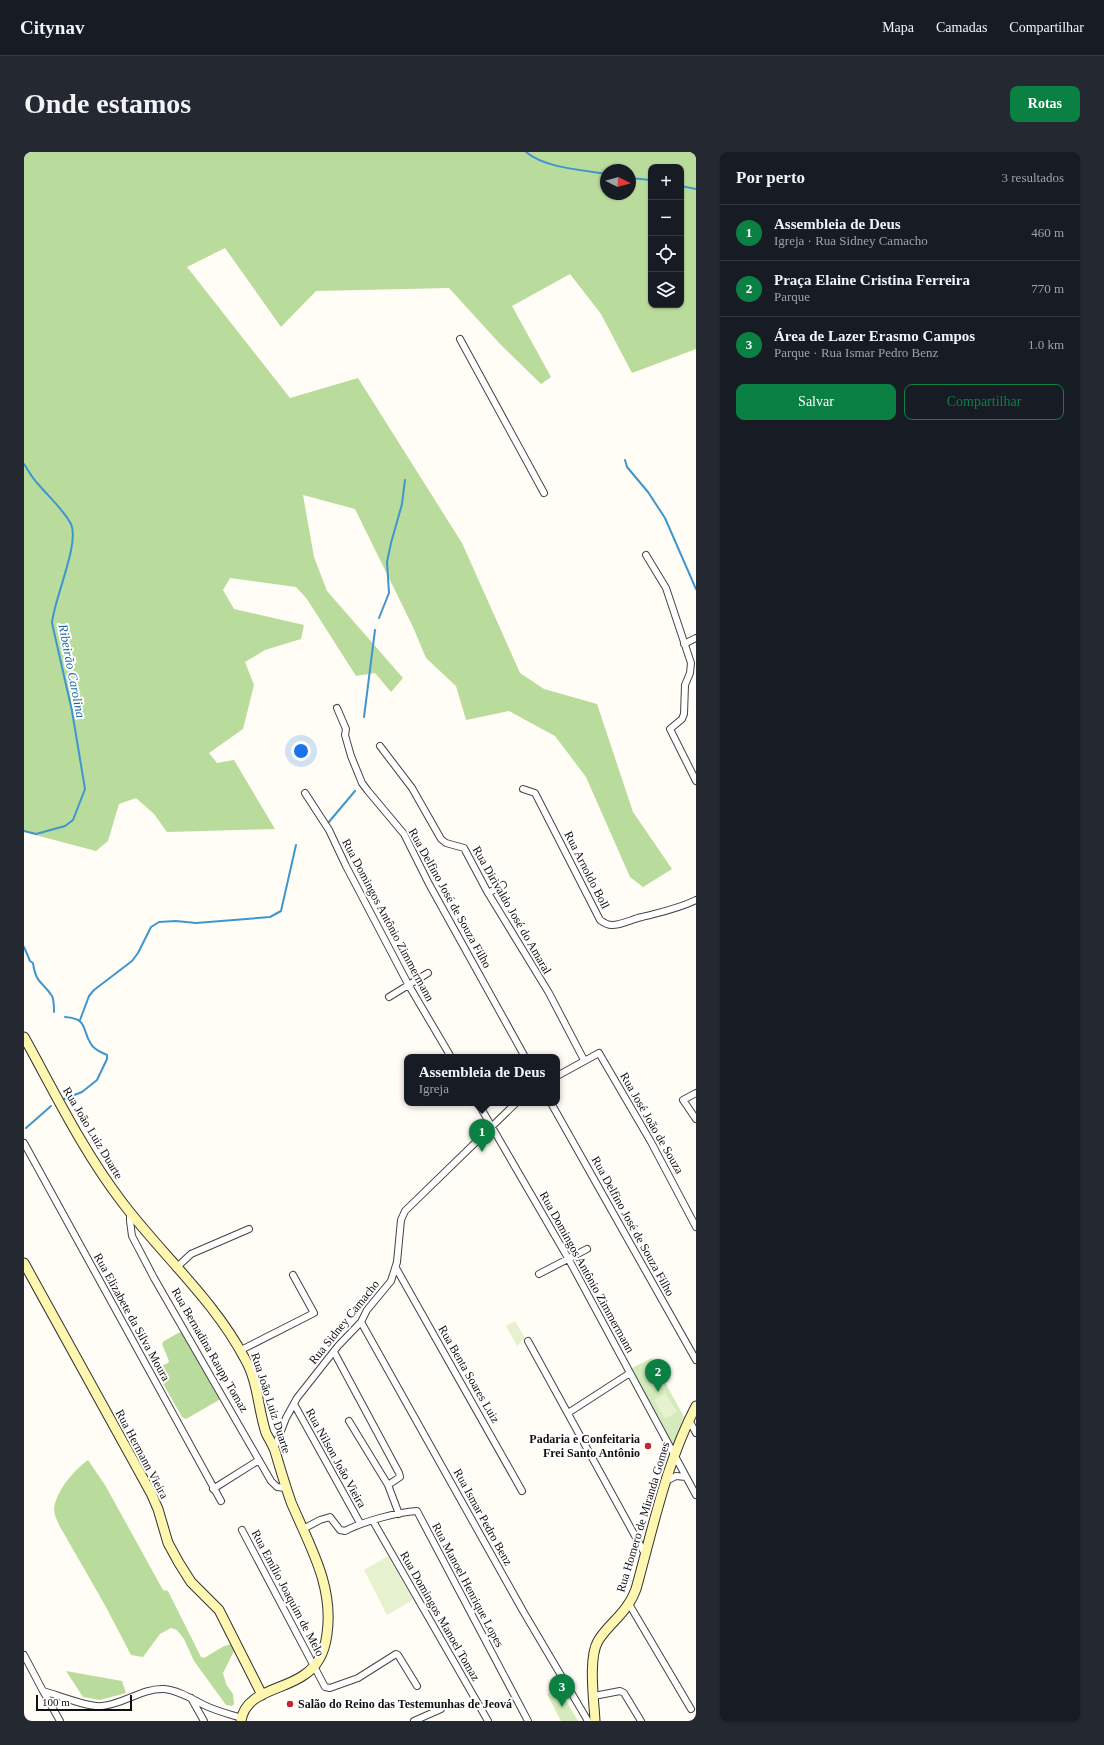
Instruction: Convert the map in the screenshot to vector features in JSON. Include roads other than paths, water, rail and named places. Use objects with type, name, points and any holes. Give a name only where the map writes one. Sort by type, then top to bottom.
[{"type":"street","points":[[460,340],[544,493]]},
{"type":"street","points":[[646,554],[666,588],[691,667],[686,685],[685,708],[682,719],[670,729],[696,781]]},
{"type":"street","points":[[684,644],[696,638]]},
{"type":"street","name":"Rua Delfino José de Souza Filho","points":[[337,708],[346,729],[345,734],[351,756],[362,783],[404,834],[429,884],[523,1054]]},
{"type":"street","name":"Rua Dirivaldo José do Amaral","points":[[380,746],[412,788],[441,839],[446,843],[464,848],[488,893],[549,993],[584,1060]]},
{"type":"street","name":"Rua Arnoldo Boll","points":[[523,789],[535,793],[600,920],[604,923],[617,924],[658,914],[683,907],[696,900]]},
{"type":"street","name":"Rua Domingos Antônio Zimmermann","points":[[305,793],[329,830],[346,866],[408,984],[449,1054]]},
{"type":"street","points":[[488,893],[503,885]]},
{"type":"street","points":[[389,996],[428,973]]},
{"type":"street","name":"Rua João Luiz Duarte","points":[[24,1037],[94,1162],[130,1213],[215,1312],[241,1350],[250,1370],[266,1433],[274,1449],[286,1488],[320,1565],[327,1602],[328,1617],[326,1642],[322,1653],[314,1666],[302,1677],[262,1695],[249,1704],[242,1719]]},
{"type":"street","name":"Rua José João de Souza","points":[[584,1060],[599,1053],[655,1148],[696,1226]]},
{"type":"street","points":[[560,1074],[584,1060]]},
{"type":"street","points":[[696,1093],[684,1100],[696,1119]]},
{"type":"street","name":"Rua Domingos Antônio Zimmermann","points":[[480,1106],[568,1258],[696,1495]]},
{"type":"street","name":"Rua Sidney Camacho","points":[[274,1449],[286,1418],[302,1391],[344,1339],[361,1322],[367,1310],[391,1281],[396,1268],[400,1226],[406,1211],[513,1106]]},
{"type":"street","name":"Rua Delfino José de Souza Filho","points":[[553,1106],[696,1360]]},
{"type":"street","name":"Rua Elizabete da Silva Moura","points":[[24,1143],[213,1489],[221,1501]]},
{"type":"street","name":"Rua Bernadina Raupp Tomaz","points":[[130,1213],[130,1227],[136,1243],[259,1460],[274,1484],[280,1488],[286,1488]]},
{"type":"street","points":[[176,1268],[195,1252],[249,1229]]},
{"type":"street","points":[[539,1274],[586,1249]]},
{"type":"street","name":"Rua Hermann Vieira","points":[[24,1263],[151,1493],[158,1509],[168,1543],[179,1563],[190,1582],[219,1610],[262,1695]]},
{"type":"street","name":"Rua Benta Soares Luiz","points":[[396,1268],[522,1491]]},
{"type":"street","points":[[241,1350],[314,1313],[293,1274]]},
{"type":"street","name":"Rua Ismar Pedro Benz","points":[[361,1322],[523,1611],[588,1721]]},
{"type":"street","points":[[528,1341],[645,1554]]},
{"type":"street","points":[[334,1352],[399,1473],[400,1477],[388,1485]]},
{"type":"street","points":[[568,1413],[630,1373]]},
{"type":"street","name":"Rua Nilson João Vieira","points":[[294,1404],[360,1523]]},
{"type":"street","name":"Rua Homero de Miranda Gomes","points":[[595,1721],[592,1673],[596,1643],[609,1625],[629,1604],[636,1589],[674,1455],[696,1406]]},
{"type":"street","points":[[349,1420],[388,1485],[399,1514]]},
{"type":"street","points":[[689,1420],[696,1433]]},
{"type":"street","points":[[213,1489],[259,1460]]},
{"type":"street","points":[[666,1481],[676,1476],[686,1477]]},
{"type":"street","name":"Rua Manoel Henrique Lopes","points":[[303,1529],[327,1517],[332,1518],[340,1530],[343,1531],[360,1523],[417,1511],[528,1721]]},
{"type":"street","name":"Rua Domingos Manoel Tomaz","points":[[373,1521],[488,1721]]},
{"type":"street","name":"Rua Emílio Joaquim de Melo","points":[[242,1530],[325,1687],[330,1688],[358,1678],[394,1654],[398,1655],[417,1686]]},
{"type":"street","points":[[629,1604],[691,1709]]},
{"type":"street","points":[[24,1655],[60,1721]]},
{"type":"street","points":[[43,1690],[89,1705],[101,1707],[148,1690],[167,1689],[191,1698],[210,1708],[242,1719]]},
{"type":"street","points":[[594,1696],[620,1691],[624,1693],[640,1721]]},
{"type":"street","points":[[191,1698],[204,1721]]},
{"type":"street","points":[[414,1721],[441,1709]]},
{"type":"waterway","points":[[526,152],[543,162],[553,165],[600,173]]},
{"type":"waterway","points":[[636,179],[648,180]]},
{"type":"waterway","points":[[684,187],[696,189]]},
{"type":"waterway","points":[[625,460],[627,467],[648,492],[665,518],[696,589]]},
{"type":"waterway","name":"Ribeirão Carolina","points":[[24,464],[36,482],[64,513],[71,524],[73,533],[69,557],[52,623],[72,711],[85,789],[73,820],[65,826],[36,834],[24,831]]},
{"type":"waterway","points":[[379,618],[389,593],[387,562],[402,504],[405,480]]},
{"type":"waterway","points":[[364,717],[375,630]]},
{"type":"waterway","points":[[328,823],[355,791]]},
{"type":"waterway","points":[[80,1020],[89,996],[94,990],[132,961],[138,953],[151,927],[159,922],[176,921],[196,923],[270,917],[281,911],[296,845]]},
{"type":"waterway","name":"Ribeirão Carolina","points":[[24,947],[30,961],[33,963],[38,979],[52,996],[54,1002],[54,1012]]},
{"type":"waterway","name":"Ribeirão Carolina","points":[[64,1099],[82,1092],[97,1080],[107,1059],[107,1055],[98,1051],[92,1046],[81,1022],[73,1018],[65,1017]]},
{"type":"waterway","name":"Ribeirão Carolina","points":[[26,1128],[51,1106]]},
{"type":"place","name":"Assembleia de Deus","points":[[482,1152]]},
{"type":"place","name":"Praça Elaine Cristina Ferreira","points":[[658,1392]]},
{"type":"place","name":"Padaria e Confeitaria Frei Santo Antônio","points":[[648,1446]]},
{"type":"place","name":"Salão do Reino das Testemunhas de Jeová","points":[[290,1704]]},
{"type":"place","name":"Área de Lazer Erasmo Campos","points":[[562,1707]]}]
